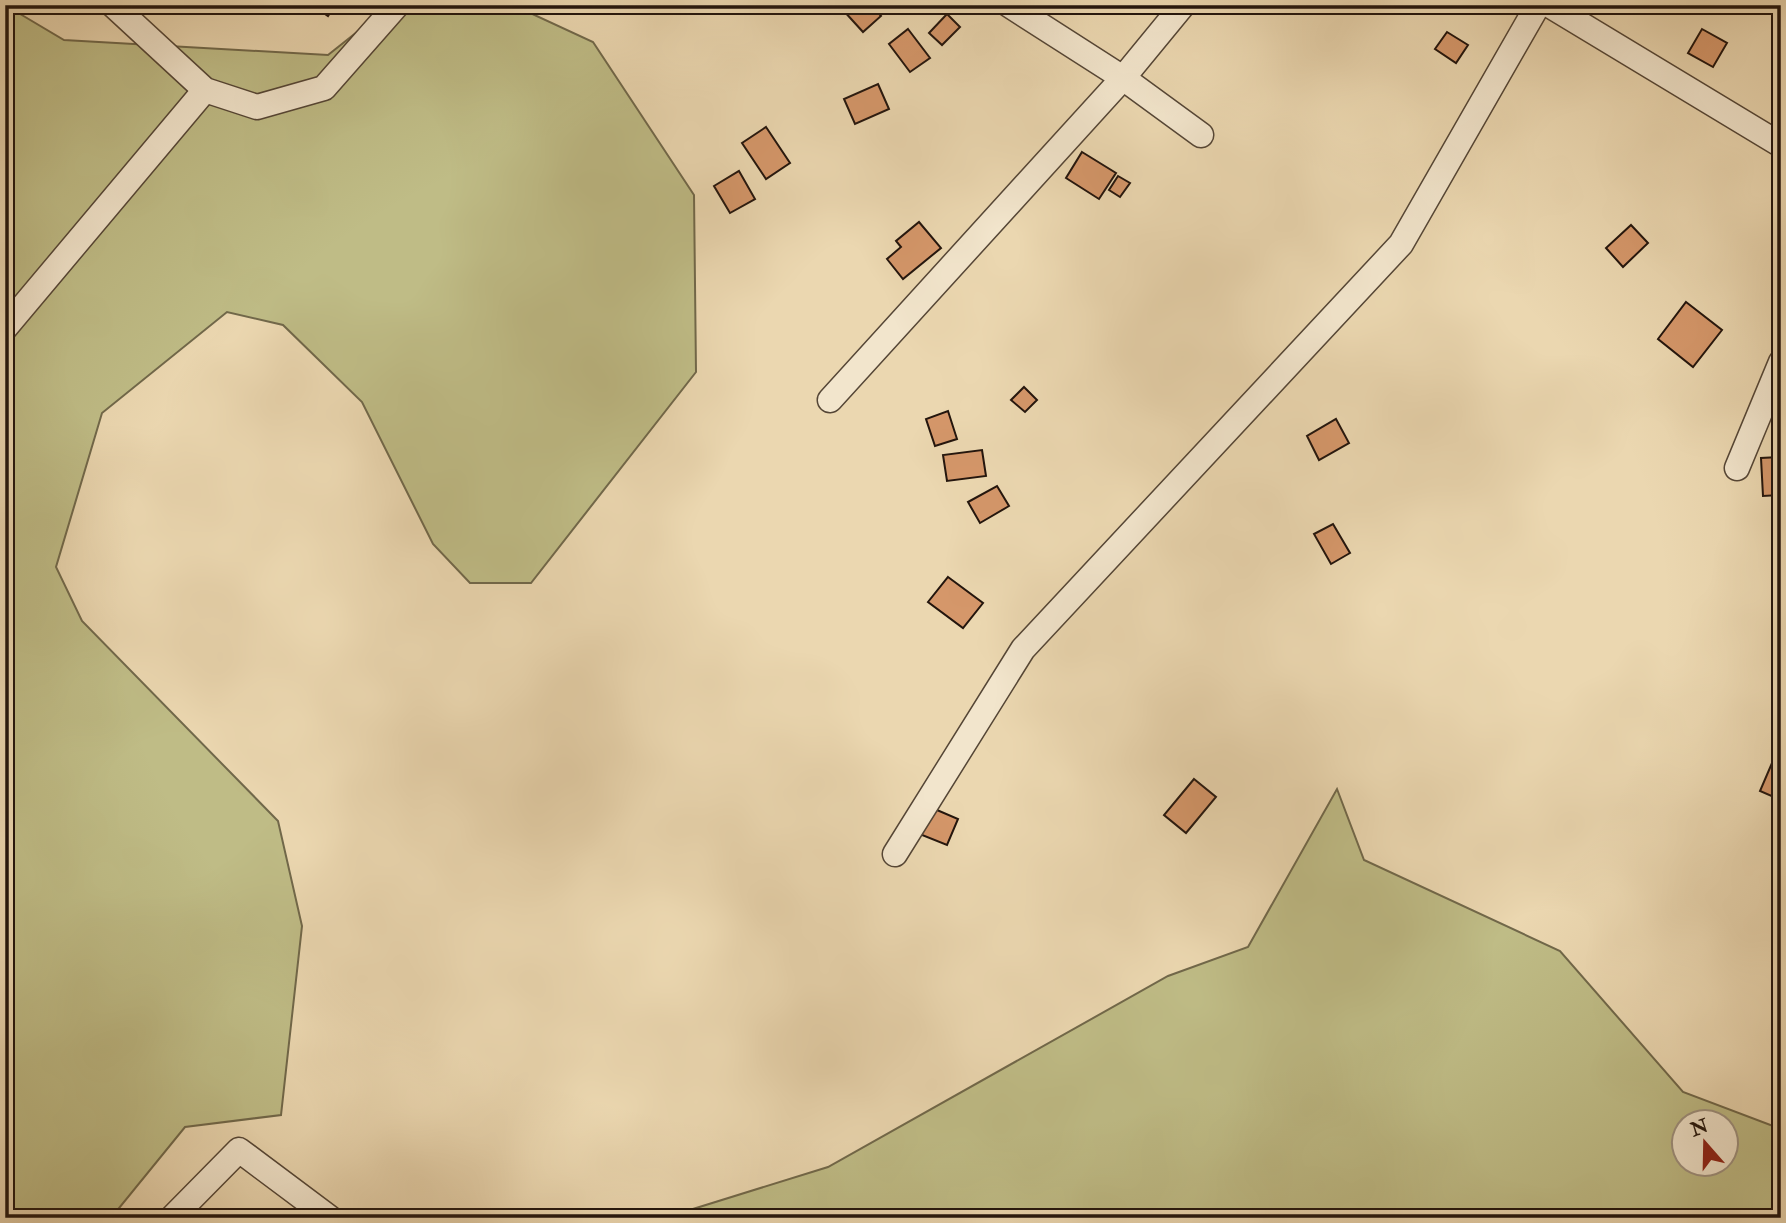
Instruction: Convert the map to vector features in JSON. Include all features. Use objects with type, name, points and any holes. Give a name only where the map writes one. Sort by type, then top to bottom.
[{"type":"street","points":[[113,5],[205,90],[257,107],[324,88],[397,5]]},
{"type":"street","points":[[1009,5],[1123,78],[1201,135]]},
{"type":"street","points":[[830,400],[1123,78],[1183,5]]},
{"type":"street","points":[[895,854],[1023,649],[1401,244],[1538,5]]},
{"type":"street","points":[[1549,5],[1781,145]]},
{"type":"street","points":[[5,328],[205,90]]},
{"type":"street","points":[[1737,468],[1781,362]]},
{"type":"street","points":[[172,1218],[239,1150],[330,1218]]},
{"type":"shaded area","points":[[5,5],[64,40],[328,55],[391,5],[513,5],[593,42],[694,195],[696,372],[531,583],[470,583],[433,544],[362,402],[283,325],[227,312],[102,413],[56,567],[82,621],[278,821],[302,926],[281,1115],[185,1127],[111,1218],[5,1218]]},
{"type":"shaded area","points":[[1337,789],[1364,860],[1560,951],[1683,1092],[1725,1108],[1670,1108],[1670,1178],[1740,1178],[1740,1114],[1781,1129],[1781,1218],[664,1218],[828,1167],[1168,976],[1248,947]]},
{"type":"building","points":[[312,5],[335,5],[328,16]]},
{"type":"building","points":[[849,5],[872,5],[881,16],[863,32],[843,10]]},
{"type":"building","points":[[947,14],[960,27],[942,45],[929,33]]},
{"type":"building","points":[[908,29],[930,58],[910,72],[889,44]]},
{"type":"building","points":[[1702,29],[1727,43],[1713,67],[1688,53]]},
{"type":"building","points":[[1447,32],[1468,45],[1456,63],[1435,49]]},
{"type":"building","points":[[878,84],[889,109],[855,124],[844,99]]},
{"type":"building","points":[[766,127],[790,163],[766,179],[742,143]]},
{"type":"building","points":[[1082,152],[1116,173],[1099,199],[1066,178]]},
{"type":"building","points":[[739,171],[755,199],[730,213],[714,186]]},
{"type":"building","points":[[1118,176],[1130,183],[1120,197],[1109,190]]},
{"type":"building","points":[[919,222],[941,248],[903,279],[887,259],[901,247],[896,241]]},
{"type":"building","points":[[1631,225],[1648,243],[1623,267],[1606,248]]},
{"type":"building","points":[[1686,302],[1722,330],[1693,367],[1658,339]]},
{"type":"building","points":[[1024,387],[1037,400],[1025,412],[1011,400]]},
{"type":"building","points":[[948,411],[957,439],[935,446],[926,419]]},
{"type":"building","points":[[1336,419],[1349,443],[1319,460],[1307,436]]},
{"type":"building","points":[[982,450],[986,476],[947,481],[943,455]]},
{"type":"building","points":[[1781,457],[1781,495],[1763,496],[1761,458]]},
{"type":"building","points":[[997,486],[1009,506],[980,523],[968,502]]},
{"type":"building","points":[[1333,524],[1350,553],[1331,564],[1314,534]]},
{"type":"building","points":[[948,577],[983,603],[963,628],[928,602]]},
{"type":"building","points":[[1772,763],[1781,767],[1781,800],[1760,791]]},
{"type":"building","points":[[1194,779],[1216,797],[1186,833],[1164,815]]},
{"type":"building","points":[[923,804],[958,819],[947,845],[912,831]]}]
